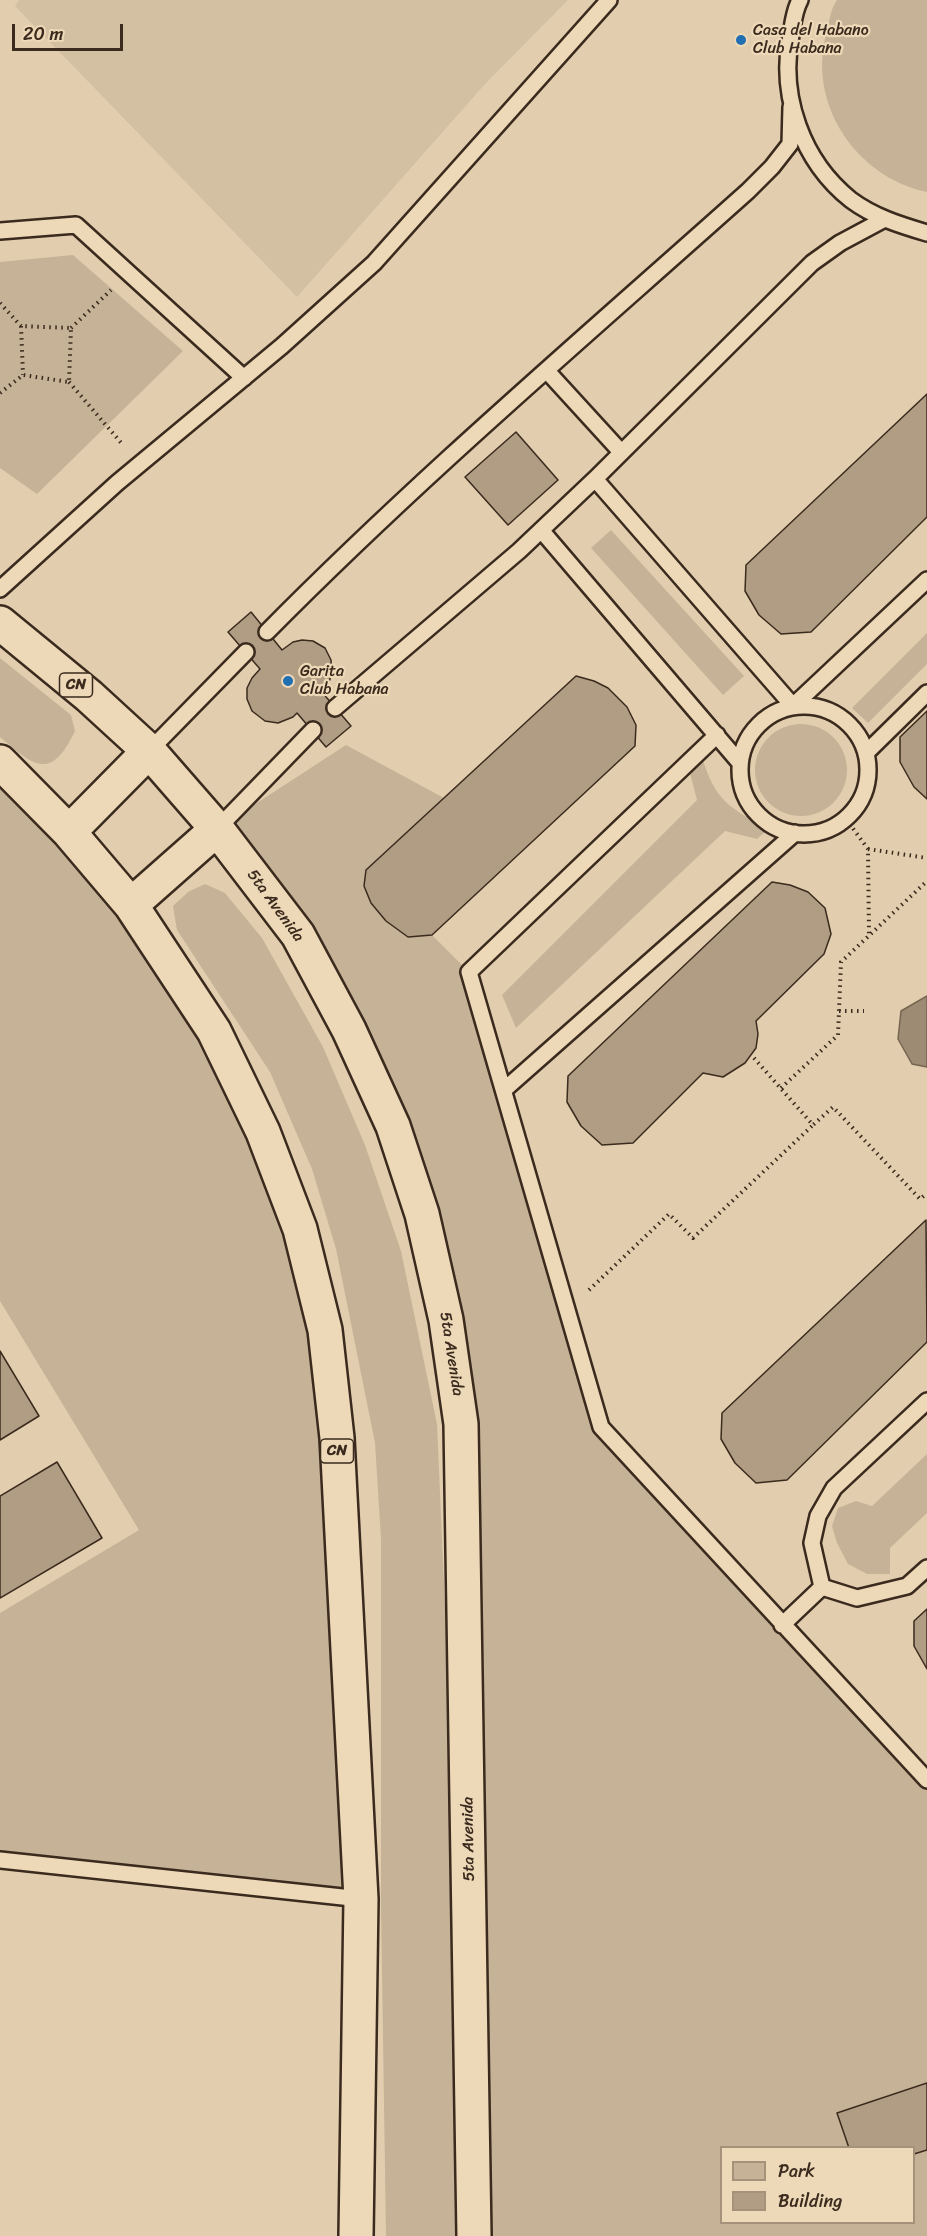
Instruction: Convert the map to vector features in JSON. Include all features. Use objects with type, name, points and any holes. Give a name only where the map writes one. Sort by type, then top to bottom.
[{"type":"highway","name":"5ta Avenida","points":[[0,622],[89,696],[149,751],[217,829],[298,935],[349,1030],[393,1126],[422,1214],[446,1320],[461,1424],[474,2236]]},
{"type":"highway","points":[[69,832],[149,751]]},
{"type":"highway","name":"CN","points":[[0,762],[69,832],[131,905],[214,1031],[264,1132],[300,1229],[325,1330],[337,1438],[361,1899],[356,2236]]},
{"type":"highway","points":[[131,905],[217,829]]},
{"type":"lane","points":[[0,589],[139,464],[282,346],[374,263],[609,0]]},
{"type":"lane","points":[[267,632],[328,572],[772,167],[790,144],[791,107],[786,57],[796,8],[800,0]]},
{"type":"lane","points":[[791,107],[804,142],[825,174],[851,200],[883,219],[927,233]]},
{"type":"lane","points":[[335,708],[541,530],[812,263],[840,243],[883,219]]},
{"type":"lane","points":[[0,231],[76,225],[244,378]]},
{"type":"lane","points":[[547,371],[621,452]]},
{"type":"lane","points":[[595,479],[793,706]]},
{"type":"lane","points":[[541,530],[740,764]]},
{"type":"lane","points":[[793,706],[927,580]]},
{"type":"lane","points":[[149,751],[246,652]]},
{"type":"lane","points":[[866,753],[927,693]]},
{"type":"lane","points":[[809,705],[841,718],[854,730],[866,753],[867,785],[859,803],[846,819],[831,828],[813,834],[795,833],[776,827],[760,817],[748,801],[741,783],[740,764],[745,744],[757,726],[773,713],[793,706],[809,705]]},
{"type":"lane","points":[[217,829],[313,730]]},
{"type":"lane","points":[[717,735],[469,972],[601,1428],[927,1780]]},
{"type":"lane","points":[[504,1090],[795,833]]},
{"type":"lane","points":[[822,1587],[812,1543],[818,1516],[834,1488],[927,1401]]},
{"type":"lane","points":[[822,1587],[857,1598],[907,1586],[927,1568]]},
{"type":"lane","points":[[782,1625],[822,1587]]},
{"type":"lane","points":[[0,1860],[361,1899]]},
{"type":"path","points":[[69,382],[71,328],[129,273]]},
{"type":"path","points":[[0,303],[21,326],[22,375]]},
{"type":"path","points":[[21,326],[71,328]]},
{"type":"path","points":[[0,393],[22,375],[69,382],[139,464]]},
{"type":"path","points":[[846,819],[868,849],[869,936]]},
{"type":"path","points":[[868,849],[927,858]]},
{"type":"path","points":[[781,1088],[838,1035],[841,962],[927,881]]},
{"type":"path","points":[[839,1011],[864,1011]]},
{"type":"path","points":[[754,1058],[813,1125]]},
{"type":"path","points":[[566,1311],[669,1214],[693,1239],[833,1107],[920,1199],[927,1193]]},
{"type":"shaded area","points":[[19,0],[568,0],[485,84],[297,297],[15,6]]},
{"type":"shaded area","points":[[927,996],[927,1067],[912,1064],[898,1039],[901,1011]]},
{"type":"green space","points":[[837,0],[927,0],[927,192],[901,184],[878,170],[858,153],[842,132],[830,109],[824,84],[822,58],[833,7]]},
{"type":"green space","points":[[73,255],[183,351],[37,494],[0,468],[0,262]]},
{"type":"green space","points":[[611,530],[744,676],[723,695],[591,548]]},
{"type":"green space","points":[[927,633],[927,664],[868,723],[852,708]]},
{"type":"green space","points":[[0,658],[71,715],[75,731],[66,747],[50,763],[42,764],[23,756],[0,737]]},
{"type":"green space","points":[[801,724],[827,732],[839,744],[847,770],[839,796],[827,808],[801,816],[775,808],[763,796],[755,770],[763,744],[775,732]]},
{"type":"green space","points":[[346,745],[444,798],[367,870],[364,886],[371,903],[408,937],[432,935],[469,972],[601,1427],[927,1780],[927,2083],[837,2113],[849,2146],[720,2146],[720,2224],[915,2224],[915,2154],[927,2150],[927,2236],[475,2236],[461,1424],[422,1214],[349,1030],[217,829]]},
{"type":"green space","points":[[702,757],[712,784],[726,802],[768,829],[757,839],[725,831],[516,1028],[502,995],[697,800],[690,773]]},
{"type":"green space","points":[[0,763],[69,832],[263,1132],[337,1438],[361,1899],[0,1860],[0,1613],[139,1530],[0,1301]]},
{"type":"green space","points":[[205,884],[225,893],[262,938],[323,1047],[365,1145],[401,1251],[437,1424],[451,1746],[455,2236],[386,2236],[381,1905],[381,1539],[375,1443],[336,1249],[312,1169],[270,1072],[177,930],[173,906],[188,892]]},
{"type":"green space","points":[[927,1454],[927,1513],[890,1548],[890,1574],[867,1574],[848,1564],[837,1543],[832,1526],[838,1508],[856,1501],[872,1506]]},
{"type":"building","points":[[927,394],[927,517],[811,632],[781,634],[759,615],[745,591],[746,565]]},
{"type":"building","points":[[516,432],[558,480],[508,525],[465,477]]},
{"type":"building","points":[[251,612],[282,650],[293,642],[302,640],[313,641],[325,648],[331,660],[332,673],[329,682],[321,691],[351,726],[326,747],[297,713],[278,723],[265,721],[252,711],[247,699],[247,688],[260,669],[228,632]]},
{"type":"building","points":[[576,676],[608,688],[627,707],[636,725],[635,746],[432,935],[408,937],[386,921],[371,903],[364,886],[366,870]]},
{"type":"building","points":[[927,711],[927,799],[914,787],[900,762],[900,737]]},
{"type":"building","points":[[772,882],[790,885],[808,892],[825,908],[831,934],[824,954],[756,1021],[758,1034],[756,1048],[745,1063],[723,1077],[703,1073],[633,1143],[602,1145],[581,1126],[567,1102],[568,1076]]},
{"type":"building","points":[[926,1220],[927,1342],[787,1480],[756,1483],[735,1463],[721,1439],[722,1413]]},
{"type":"building","points":[[0,1351],[39,1416],[0,1440]]},
{"type":"building","points":[[57,1462],[102,1538],[0,1598],[0,1496]]},
{"type":"building","points":[[927,1609],[927,1669],[914,1646],[914,1621]]},
{"type":"building","points":[[927,2083],[927,2150],[915,2154],[915,2146],[848,2146],[837,2113]]},
{"type":"place","name":"Casa del Habano Club Habana","points":[[741,40]]},
{"type":"place","name":"Garita Club Habana","points":[[288,681]]}]
